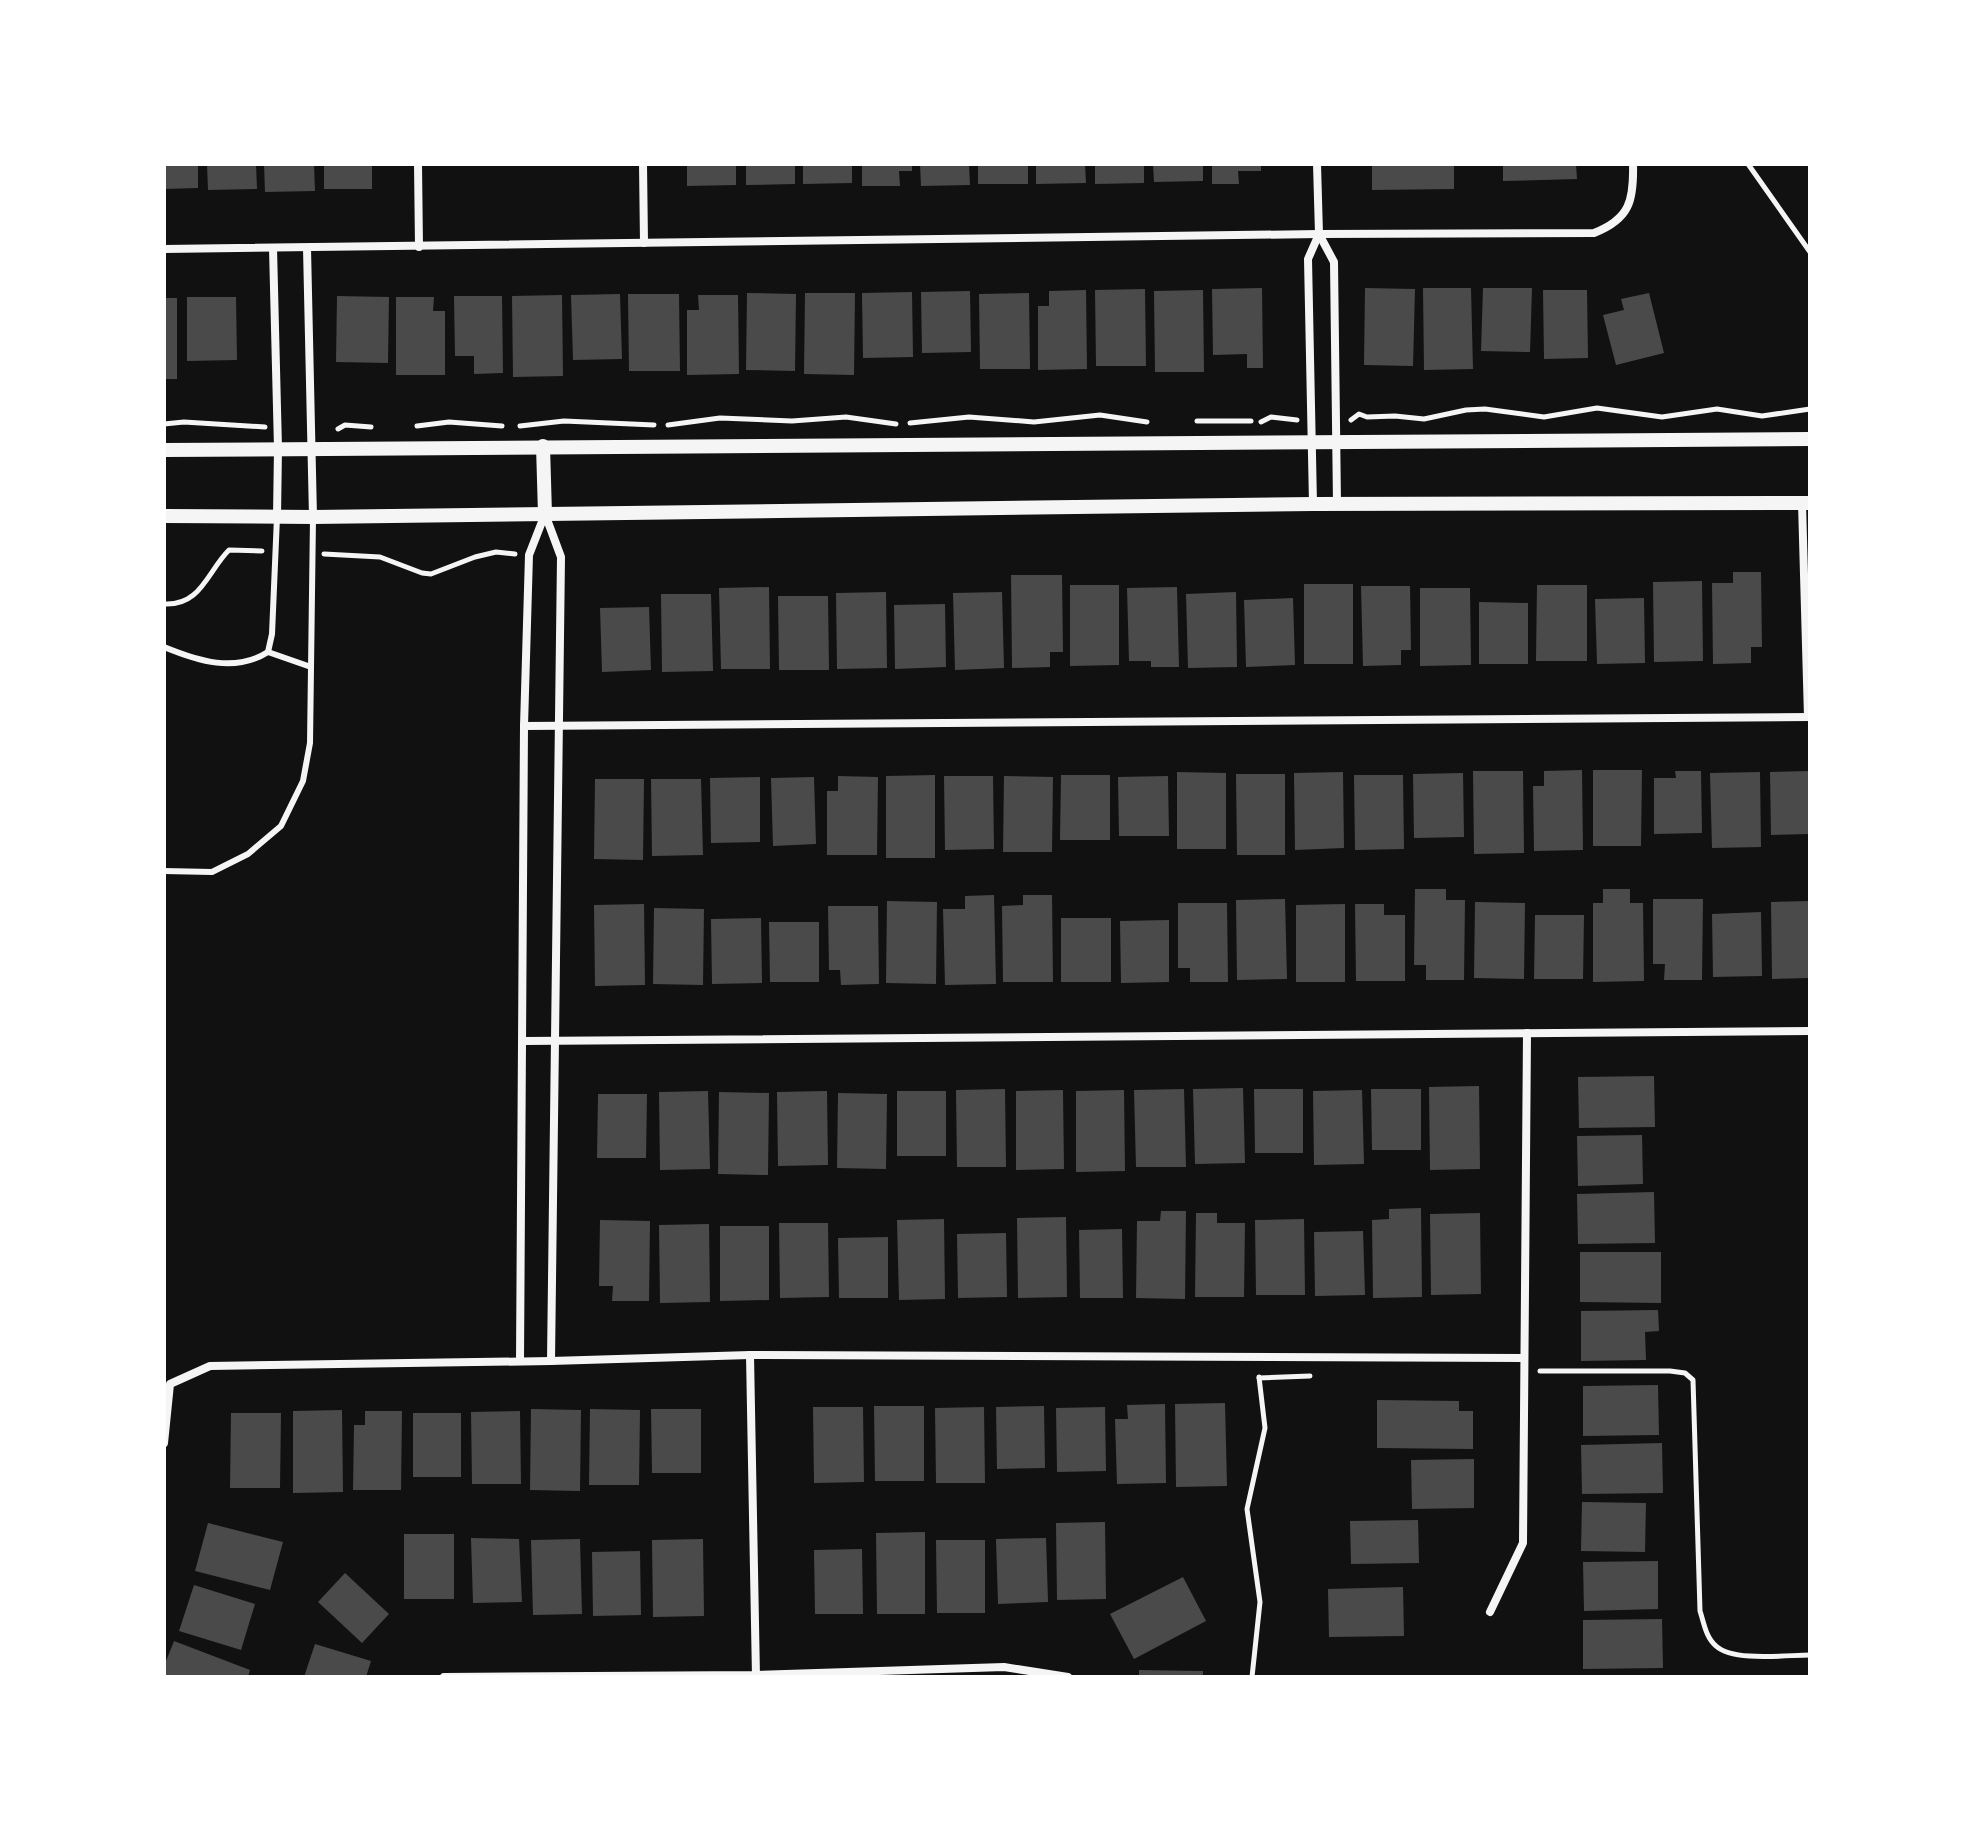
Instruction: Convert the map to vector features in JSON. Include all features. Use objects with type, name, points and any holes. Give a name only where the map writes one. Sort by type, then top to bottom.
[{"type":"street","points":[[418,164],[419,247]]},
{"type":"street","points":[[643,164],[644,243]]},
{"type":"street","points":[[1313,504],[1308,259],[1319,234],[1317,164]]},
{"type":"street","points":[[164,249],[1319,234],[1579,234],[1608,228],[1620,219],[1629,206],[1633,192],[1633,164]]},
{"type":"street","points":[[1319,234],[1334,262],[1337,504]]},
{"type":"street","points":[[273,248],[277,517]]},
{"type":"street","points":[[307,248],[313,517]]},
{"type":"street","points":[[164,450],[1810,439]]},
{"type":"street","points":[[543,446],[545,514],[561,557],[551,1361]]},
{"type":"street","points":[[164,516],[313,517],[1313,504],[1806,503],[1809,717],[524,726]]},
{"type":"street","points":[[520,1361],[524,726],[529,555],[545,514]]},
{"type":"street","points":[[524,1041],[1810,1031]]},
{"type":"street","points":[[1490,1612],[1523,1543],[1527,1033]]},
{"type":"street","points":[[164,1443],[170,1384],[210,1366],[750,1355],[1524,1358]]},
{"type":"street","points":[[750,1355],[756,1676]]},
{"type":"street","points":[[444,1677],[756,1676],[1004,1667],[1068,1677]]},
{"type":"lane","points":[[164,647],[215,663],[254,661],[268,652],[272,634],[277,517]]},
{"type":"lane","points":[[164,871],[212,872],[248,854],[281,826],[303,781],[310,743],[313,517]]},
{"type":"lane","points":[[268,652],[311,667]]},
{"type":"path","points":[[1748,164],[1810,252]]},
{"type":"path","points":[[1336,420],[1351,420],[1359,414],[1424,419],[1485,409],[1544,417],[1597,408],[1662,417],[1717,409],[1762,416],[1810,409]]},
{"type":"path","points":[[412,427],[449,422],[513,427],[564,421],[663,425],[720,418],[792,421],[846,417],[900,424],[969,417],[1034,422],[1100,415],[1156,423]]},
{"type":"path","points":[[1185,422],[1261,422],[1271,417],[1311,420]]},
{"type":"path","points":[[164,424],[184,422],[278,428]]},
{"type":"path","points":[[313,430],[333,431],[345,425],[372,427]]},
{"type":"path","points":[[164,604],[189,599],[199,592],[229,550],[276,552]]},
{"type":"path","points":[[312,553],[380,557],[431,574],[496,552],[529,555]]},
{"type":"path","points":[[1252,1677],[1260,1602],[1247,1509],[1265,1428],[1257,1358]]},
{"type":"path","points":[[1524,1371],[1670,1371],[1685,1373],[1693,1380],[1700,1611],[1707,1634],[1717,1647],[1735,1655],[1810,1655]]},
{"type":"path","points":[[1259,1378],[1321,1376]]},
{"type":"building","points":[[164,164],[198,164],[198,188],[164,189]]},
{"type":"building","points":[[207,164],[256,164],[257,189],[208,190]]},
{"type":"building","points":[[264,164],[314,164],[315,191],[265,192]]},
{"type":"building","points":[[324,164],[372,164],[372,189],[324,189]]},
{"type":"building","points":[[687,164],[736,164],[736,185],[687,186]]},
{"type":"building","points":[[746,164],[795,164],[795,184],[746,185]]},
{"type":"building","points":[[803,164],[852,164],[852,183],[803,184]]},
{"type":"building","points":[[862,164],[912,164],[912,171],[899,171],[900,186],[862,186]]},
{"type":"building","points":[[920,164],[969,164],[970,185],[921,186]]},
{"type":"building","points":[[978,164],[1028,164],[1028,184],[978,184]]},
{"type":"building","points":[[1036,164],[1085,164],[1086,183],[1036,184]]},
{"type":"building","points":[[1095,164],[1144,164],[1144,183],[1095,184]]},
{"type":"building","points":[[1153,164],[1203,164],[1203,181],[1154,182]]},
{"type":"building","points":[[1212,164],[1261,164],[1261,171],[1238,171],[1239,184],[1212,184]]},
{"type":"building","points":[[1372,164],[1454,164],[1454,189],[1372,190]]},
{"type":"building","points":[[1503,164],[1576,164],[1577,179],[1503,181]]},
{"type":"building","points":[[1262,288],[1263,368],[1247,368],[1247,354],[1213,355],[1212,289]]},
{"type":"building","points":[[1365,288],[1415,289],[1413,366],[1364,365]]},
{"type":"building","points":[[1423,288],[1471,288],[1473,369],[1424,370]]},
{"type":"building","points":[[1483,288],[1532,288],[1530,352],[1481,351]]},
{"type":"building","points":[[1145,289],[1146,366],[1096,366],[1095,290]]},
{"type":"building","points":[[1086,290],[1087,369],[1038,370],[1038,306],[1049,306],[1049,291]]},
{"type":"building","points":[[1203,290],[1204,372],[1155,372],[1154,291]]},
{"type":"building","points":[[1543,290],[1587,290],[1588,358],[1544,359]]},
{"type":"building","points":[[970,291],[971,352],[922,353],[921,292]]},
{"type":"building","points":[[912,292],[913,357],[863,358],[862,293]]},
{"type":"building","points":[[747,293],[796,294],[795,371],[746,370]]},
{"type":"building","points":[[805,293],[855,293],[854,375],[804,374]]},
{"type":"building","points":[[1029,293],[1030,369],[980,369],[979,294]]},
{"type":"building","points":[[1649,293],[1664,353],[1616,365],[1603,315],[1624,310],[1621,299]]},
{"type":"building","points":[[620,294],[622,359],[573,360],[571,295]]},
{"type":"building","points":[[628,294],[679,294],[680,371],[629,371]]},
{"type":"building","points":[[562,295],[563,376],[513,377],[512,296]]},
{"type":"building","points":[[698,295],[738,295],[739,374],[687,375],[687,310],[699,310]]},
{"type":"building","points":[[337,296],[389,297],[388,363],[336,362]]},
{"type":"building","points":[[454,296],[502,296],[503,373],[474,374],[474,356],[455,356]]},
{"type":"building","points":[[187,297],[236,297],[237,360],[187,361]]},
{"type":"building","points":[[396,297],[434,297],[433,311],[445,311],[445,375],[396,375]]},
{"type":"building","points":[[164,298],[177,298],[177,379],[164,379]]},
{"type":"building","points":[[1733,572],[1761,572],[1762,647],[1751,647],[1751,663],[1713,664],[1712,583],[1733,583]]},
{"type":"building","points":[[1011,575],[1062,575],[1063,652],[1050,652],[1050,667],[1012,668]]},
{"type":"building","points":[[1702,581],[1703,661],[1654,662],[1653,582]]},
{"type":"building","points":[[1304,584],[1353,584],[1353,664],[1304,664]]},
{"type":"building","points":[[1070,585],[1119,585],[1119,665],[1070,666]]},
{"type":"building","points":[[1537,585],[1587,585],[1587,661],[1536,661]]},
{"type":"building","points":[[1361,586],[1410,586],[1411,650],[1401,650],[1401,665],[1363,666]]},
{"type":"building","points":[[769,587],[770,669],[721,669],[719,588]]},
{"type":"building","points":[[1177,587],[1179,667],[1151,667],[1151,661],[1129,661],[1127,588]]},
{"type":"building","points":[[1420,588],[1470,588],[1471,665],[1420,666]]},
{"type":"building","points":[[886,592],[887,668],[837,669],[836,593]]},
{"type":"building","points":[[1002,592],[1004,668],[955,670],[953,593]]},
{"type":"building","points":[[1236,592],[1237,667],[1188,668],[1186,594]]},
{"type":"building","points":[[661,594],[711,594],[713,671],[662,672]]},
{"type":"building","points":[[778,596],[828,596],[829,670],[779,670]]},
{"type":"building","points":[[1293,598],[1295,665],[1246,667],[1244,600]]},
{"type":"building","points":[[1644,598],[1645,663],[1597,664],[1595,599]]},
{"type":"building","points":[[1479,602],[1528,603],[1528,664],[1479,664]]},
{"type":"building","points":[[945,604],[946,667],[895,669],[894,605]]},
{"type":"building","points":[[649,607],[651,670],[602,672],[600,608]]},
{"type":"building","points":[[1582,770],[1583,850],[1534,851],[1533,786],[1544,786],[1544,771]]},
{"type":"building","points":[[1593,770],[1642,770],[1641,846],[1593,846]]},
{"type":"building","points":[[1473,771],[1523,771],[1524,853],[1474,854]]},
{"type":"building","points":[[1675,771],[1701,771],[1702,833],[1654,834],[1654,778],[1676,778]]},
{"type":"building","points":[[1810,771],[1810,834],[1771,835],[1770,772]]},
{"type":"building","points":[[1177,772],[1226,773],[1226,849],[1177,849]]},
{"type":"building","points":[[1343,772],[1344,848],[1295,850],[1294,773]]},
{"type":"building","points":[[1760,772],[1761,847],[1712,848],[1710,773]]},
{"type":"building","points":[[1463,773],[1464,837],[1414,838],[1413,774]]},
{"type":"building","points":[[1236,774],[1285,774],[1285,855],[1237,855]]},
{"type":"building","points":[[935,775],[935,858],[886,858],[886,776]]},
{"type":"building","points":[[1061,775],[1110,775],[1110,840],[1060,840]]},
{"type":"building","points":[[1354,775],[1403,775],[1404,849],[1355,850]]},
{"type":"building","points":[[838,776],[878,777],[877,855],[827,855],[827,791],[838,791]]},
{"type":"building","points":[[944,776],[993,776],[994,849],[945,850]]},
{"type":"building","points":[[1004,776],[1053,777],[1052,852],[1003,852]]},
{"type":"building","points":[[1168,776],[1169,836],[1119,836],[1118,777]]},
{"type":"building","points":[[760,777],[760,842],[711,843],[710,778]]},
{"type":"building","points":[[814,777],[816,844],[773,846],[771,778]]},
{"type":"building","points":[[595,779],[644,779],[643,860],[594,859]]},
{"type":"building","points":[[651,779],[701,779],[703,855],[652,856]]},
{"type":"building","points":[[1415,889],[1446,889],[1446,900],[1465,900],[1464,980],[1426,980],[1426,965],[1414,965]]},
{"type":"building","points":[[1603,889],[1630,889],[1630,903],[1643,903],[1644,981],[1593,982],[1593,903],[1603,903]]},
{"type":"building","points":[[994,895],[996,984],[945,985],[943,909],[965,909],[965,896]]},
{"type":"building","points":[[1023,895],[1052,895],[1053,982],[1003,982],[1002,906],[1023,905]]},
{"type":"building","points":[[1285,899],[1287,979],[1237,980],[1236,900]]},
{"type":"building","points":[[1653,899],[1703,899],[1702,980],[1664,980],[1665,964],[1653,964]]},
{"type":"building","points":[[887,901],[937,902],[936,984],[886,983]]},
{"type":"building","points":[[1810,901],[1810,978],[1772,979],[1771,902]]},
{"type":"building","points":[[1475,902],[1525,903],[1524,979],[1474,978]]},
{"type":"building","points":[[1178,903],[1227,903],[1228,982],[1190,982],[1190,968],[1178,968]]},
{"type":"building","points":[[644,904],[645,985],[595,986],[594,905]]},
{"type":"building","points":[[1345,904],[1345,982],[1296,982],[1296,905]]},
{"type":"building","points":[[1355,904],[1384,904],[1384,915],[1405,915],[1405,981],[1356,981]]},
{"type":"building","points":[[828,906],[878,906],[879,984],[841,985],[840,970],[829,970]]},
{"type":"building","points":[[654,908],[704,909],[703,985],[653,984]]},
{"type":"building","points":[[1761,912],[1762,976],[1713,977],[1712,914]]},
{"type":"building","points":[[1535,915],[1584,915],[1583,979],[1534,979]]},
{"type":"building","points":[[761,918],[762,983],[712,984],[711,919]]},
{"type":"building","points":[[1061,918],[1111,918],[1111,982],[1061,982]]},
{"type":"building","points":[[1169,920],[1169,982],[1121,983],[1120,921]]},
{"type":"building","points":[[769,922],[819,922],[819,982],[770,982]]},
{"type":"building","points":[[1654,1076],[1655,1127],[1579,1128],[1578,1077]]},
{"type":"building","points":[[1479,1086],[1480,1169],[1430,1170],[1429,1087]]},
{"type":"building","points":[[1243,1088],[1245,1163],[1195,1164],[1193,1089]]},
{"type":"building","points":[[1005,1089],[1006,1167],[957,1167],[956,1090]]},
{"type":"building","points":[[1184,1089],[1186,1167],[1136,1167],[1134,1090]]},
{"type":"building","points":[[1254,1089],[1303,1089],[1303,1153],[1255,1153]]},
{"type":"building","points":[[1371,1089],[1421,1089],[1421,1150],[1372,1150]]},
{"type":"building","points":[[1063,1090],[1064,1169],[1016,1170],[1016,1091]]},
{"type":"building","points":[[1124,1090],[1125,1171],[1076,1172],[1076,1091]]},
{"type":"building","points":[[1362,1090],[1364,1164],[1314,1165],[1313,1091]]},
{"type":"building","points":[[708,1091],[710,1169],[660,1170],[659,1092]]},
{"type":"building","points":[[827,1091],[828,1165],[778,1166],[777,1092]]},
{"type":"building","points":[[897,1091],[946,1091],[946,1156],[897,1156]]},
{"type":"building","points":[[719,1092],[769,1093],[768,1175],[718,1174]]},
{"type":"building","points":[[838,1093],[887,1094],[886,1169],[837,1168]]},
{"type":"building","points":[[598,1094],[647,1094],[646,1158],[597,1158]]},
{"type":"building","points":[[1642,1135],[1643,1184],[1578,1186],[1577,1136]]},
{"type":"building","points":[[1654,1192],[1655,1243],[1578,1244],[1577,1194]]},
{"type":"building","points":[[1421,1208],[1422,1297],[1373,1298],[1372,1220],[1389,1219],[1389,1209]]},
{"type":"building","points":[[1161,1211],[1186,1211],[1185,1299],[1136,1298],[1137,1221],[1160,1221]]},
{"type":"building","points":[[1196,1213],[1217,1213],[1217,1223],[1245,1223],[1244,1297],[1195,1297]]},
{"type":"building","points":[[1480,1213],[1481,1294],[1431,1295],[1430,1214]]},
{"type":"building","points":[[1066,1217],[1067,1297],[1018,1298],[1017,1218]]},
{"type":"building","points":[[944,1219],[945,1299],[899,1300],[897,1220]]},
{"type":"building","points":[[1304,1219],[1305,1295],[1256,1295],[1255,1220]]},
{"type":"building","points":[[600,1220],[650,1221],[649,1301],[612,1301],[613,1286],[599,1286]]},
{"type":"building","points":[[779,1223],[828,1223],[829,1297],[780,1298]]},
{"type":"building","points":[[709,1224],[710,1302],[660,1303],[659,1225]]},
{"type":"building","points":[[720,1226],[769,1226],[769,1300],[720,1301]]},
{"type":"building","points":[[1122,1229],[1123,1298],[1080,1298],[1079,1230]]},
{"type":"building","points":[[1363,1231],[1365,1295],[1315,1296],[1314,1232]]},
{"type":"building","points":[[1006,1233],[1007,1297],[958,1298],[957,1234]]},
{"type":"building","points":[[888,1237],[888,1298],[839,1298],[838,1238]]},
{"type":"building","points":[[1580,1252],[1661,1252],[1661,1303],[1580,1302]]},
{"type":"building","points":[[1658,1310],[1659,1331],[1645,1332],[1646,1360],[1581,1361],[1581,1311]]},
{"type":"building","points":[[1658,1385],[1659,1435],[1583,1436],[1583,1386]]},
{"type":"building","points":[[1377,1400],[1459,1401],[1459,1411],[1473,1411],[1473,1449],[1377,1448]]},
{"type":"building","points":[[1225,1403],[1227,1486],[1176,1487],[1175,1404]]},
{"type":"building","points":[[1165,1404],[1166,1483],[1117,1484],[1115,1419],[1128,1419],[1127,1405]]},
{"type":"building","points":[[874,1406],[924,1406],[924,1481],[875,1481]]},
{"type":"building","points":[[1044,1406],[1045,1468],[997,1469],[996,1407]]},
{"type":"building","points":[[813,1407],[863,1407],[864,1482],[814,1483]]},
{"type":"building","points":[[984,1407],[985,1483],[936,1483],[935,1408]]},
{"type":"building","points":[[1105,1407],[1106,1471],[1057,1472],[1056,1408]]},
{"type":"building","points":[[531,1409],[581,1410],[580,1491],[530,1490]]},
{"type":"building","points":[[590,1409],[640,1410],[639,1485],[589,1485]]},
{"type":"building","points":[[651,1409],[701,1409],[701,1473],[652,1473]]},
{"type":"building","points":[[342,1410],[343,1492],[293,1493],[293,1411]]},
{"type":"building","points":[[365,1411],[402,1411],[401,1490],[353,1490],[354,1425],[365,1425]]},
{"type":"building","points":[[520,1411],[521,1484],[472,1484],[471,1412]]},
{"type":"building","points":[[231,1413],[281,1413],[280,1488],[230,1488]]},
{"type":"building","points":[[413,1413],[461,1413],[461,1477],[413,1477]]},
{"type":"building","points":[[1662,1443],[1663,1493],[1582,1494],[1581,1445]]},
{"type":"building","points":[[1474,1459],[1474,1508],[1412,1509],[1411,1460]]},
{"type":"building","points":[[1582,1502],[1646,1503],[1645,1552],[1581,1551]]},
{"type":"building","points":[[1418,1520],[1419,1563],[1351,1564],[1350,1521]]},
{"type":"building","points":[[1105,1522],[1106,1599],[1057,1600],[1056,1523]]},
{"type":"building","points":[[208,1523],[283,1542],[270,1590],[195,1571]]},
{"type":"building","points":[[925,1532],[925,1614],[877,1614],[876,1533]]},
{"type":"building","points":[[404,1534],[454,1534],[454,1599],[404,1599]]},
{"type":"building","points":[[471,1538],[519,1539],[522,1602],[473,1603]]},
{"type":"building","points":[[1046,1538],[1048,1602],[998,1604],[996,1539]]},
{"type":"building","points":[[580,1539],[582,1614],[533,1615],[531,1540]]},
{"type":"building","points":[[703,1539],[704,1616],[653,1617],[652,1540]]},
{"type":"building","points":[[936,1540],[985,1540],[985,1613],[937,1613]]},
{"type":"building","points":[[862,1549],[863,1614],[815,1614],[814,1550]]},
{"type":"building","points":[[640,1551],[641,1615],[593,1616],[592,1552]]},
{"type":"building","points":[[1658,1561],[1658,1609],[1584,1611],[1583,1562]]},
{"type":"building","points":[[345,1573],[389,1614],[362,1643],[318,1602]]},
{"type":"building","points":[[1183,1577],[1206,1621],[1134,1659],[1110,1614]]},
{"type":"building","points":[[194,1585],[255,1604],[241,1650],[179,1631]]},
{"type":"building","points":[[1403,1587],[1404,1636],[1329,1637],[1328,1589]]},
{"type":"building","points":[[1662,1619],[1663,1668],[1583,1669],[1583,1620]]},
{"type":"building","points":[[174,1641],[250,1670],[248,1677],[164,1677],[164,1666]]},
{"type":"building","points":[[315,1644],[371,1661],[366,1677],[304,1677]]},
{"type":"building","points":[[1139,1670],[1203,1671],[1203,1677],[1139,1677]]}]
